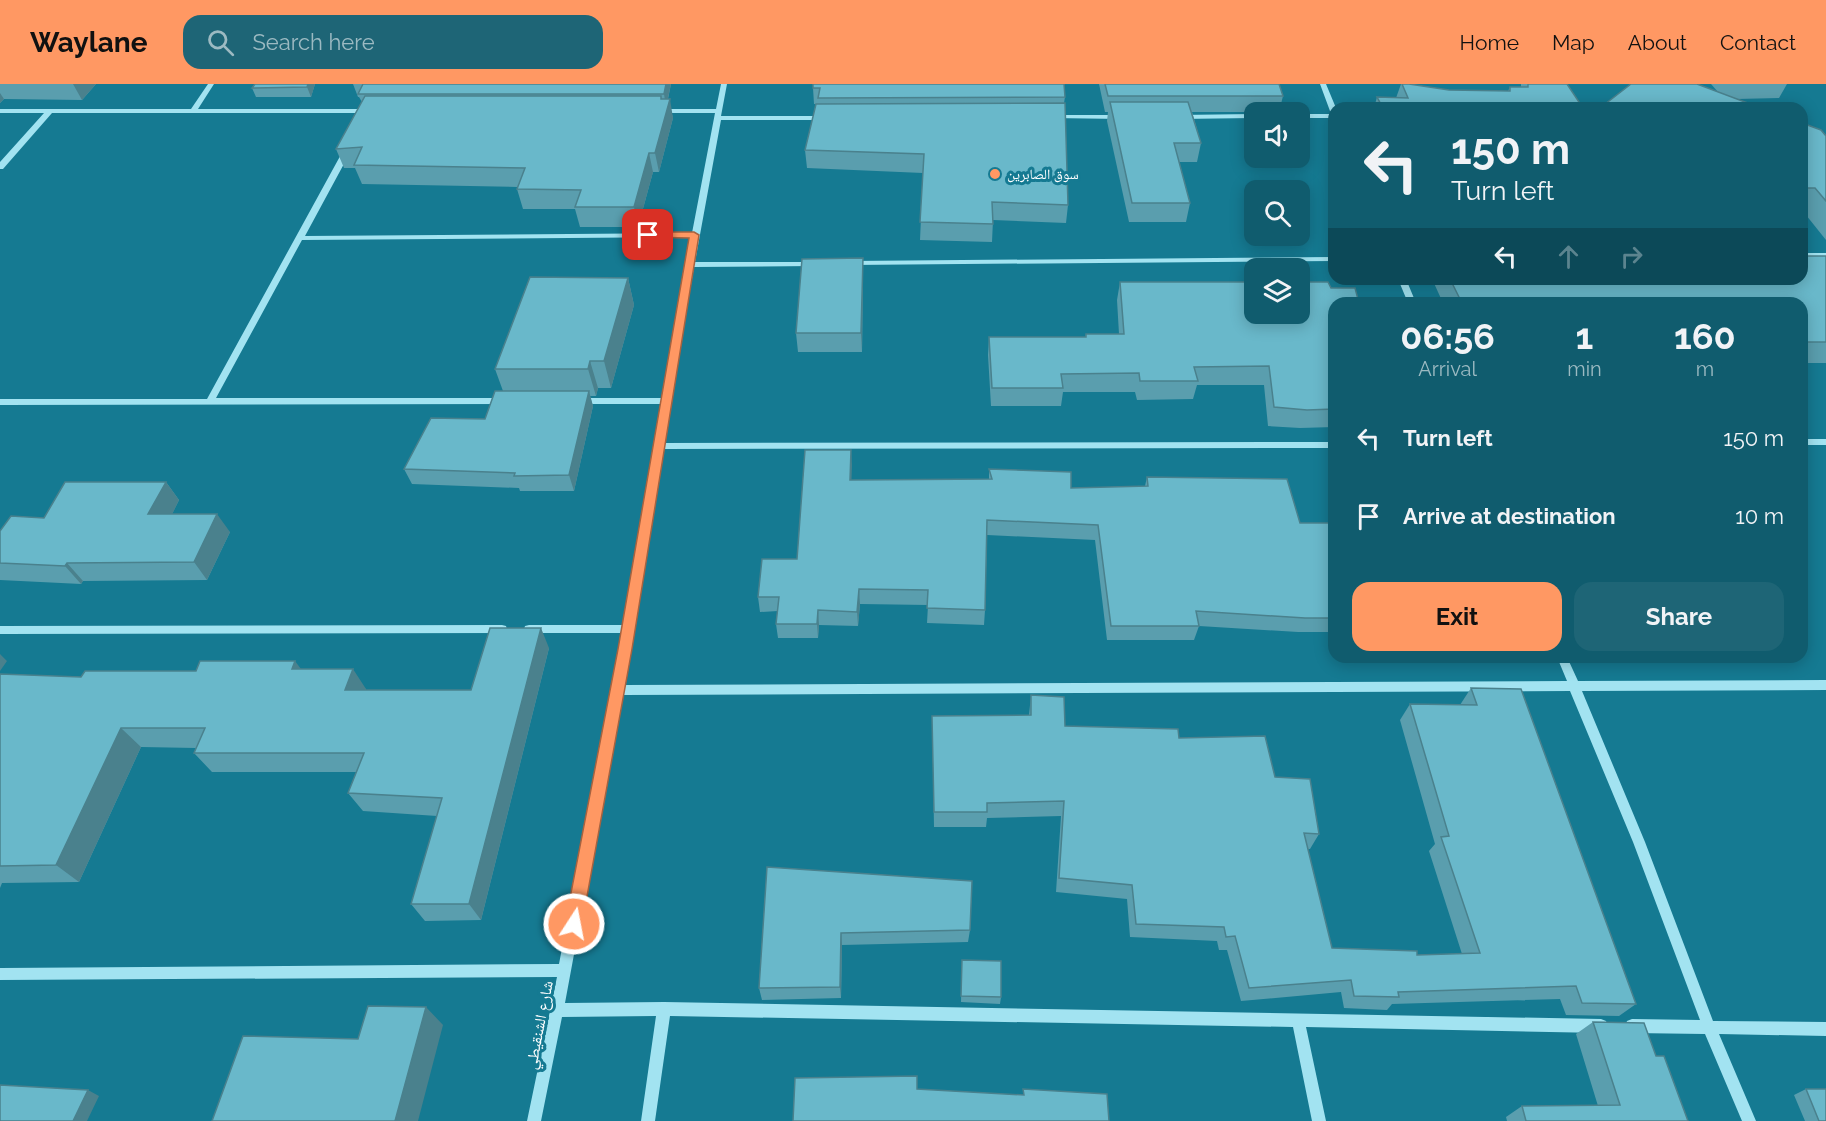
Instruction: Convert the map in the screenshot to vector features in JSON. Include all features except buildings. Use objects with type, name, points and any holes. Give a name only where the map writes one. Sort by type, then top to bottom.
[{"type":"street","points":[[192,112],[211,84]]},
{"type":"street","name":"شارع الشنقيطي","points":[[534,1121],[558,1010],[617,690],[694,235],[724,84]]},
{"type":"street","points":[[1323,84],[1330,102]]},
{"type":"street","points":[[0,111],[380,111]]},
{"type":"street","points":[[0,167],[49,111]]},
{"type":"street","points":[[363,121],[369,111]]},
{"type":"street","points":[[649,111],[836,118]]},
{"type":"street","points":[[1170,117],[1244,116]]},
{"type":"street","points":[[1310,116],[1328,116]]},
{"type":"street","points":[[1039,117],[1135,117]]},
{"type":"street","points":[[210,401],[352,141]]},
{"type":"street","points":[[298,238],[694,235]]},
{"type":"street","points":[[1808,255],[1826,255]]},
{"type":"street","points":[[844,264],[1328,259]]},
{"type":"street","points":[[689,265],[820,264]]},
{"type":"street","points":[[0,402],[521,401]]},
{"type":"street","points":[[569,401],[665,401]]},
{"type":"street","points":[[1808,442],[1826,442]]},
{"type":"street","points":[[658,446],[1328,445]]},
{"type":"street","points":[[0,630],[628,629]]},
{"type":"street","points":[[1564,663],[1639,842],[1709,1028],[1749,1121]]},
{"type":"street","points":[[617,690],[1826,685]]},
{"type":"street","points":[[0,974],[565,970]]},
{"type":"street","points":[[558,1010],[664,1009],[1826,1029]]},
{"type":"street","points":[[648,1121],[664,1009]]},
{"type":"street","points":[[1298,1020],[1319,1121]]},
{"type":"place","name":"سوق الصابرين","points":[[995,174]]},
{"type":"route","points":[[574,924],[625,649],[694,235],[648,235]]}]
